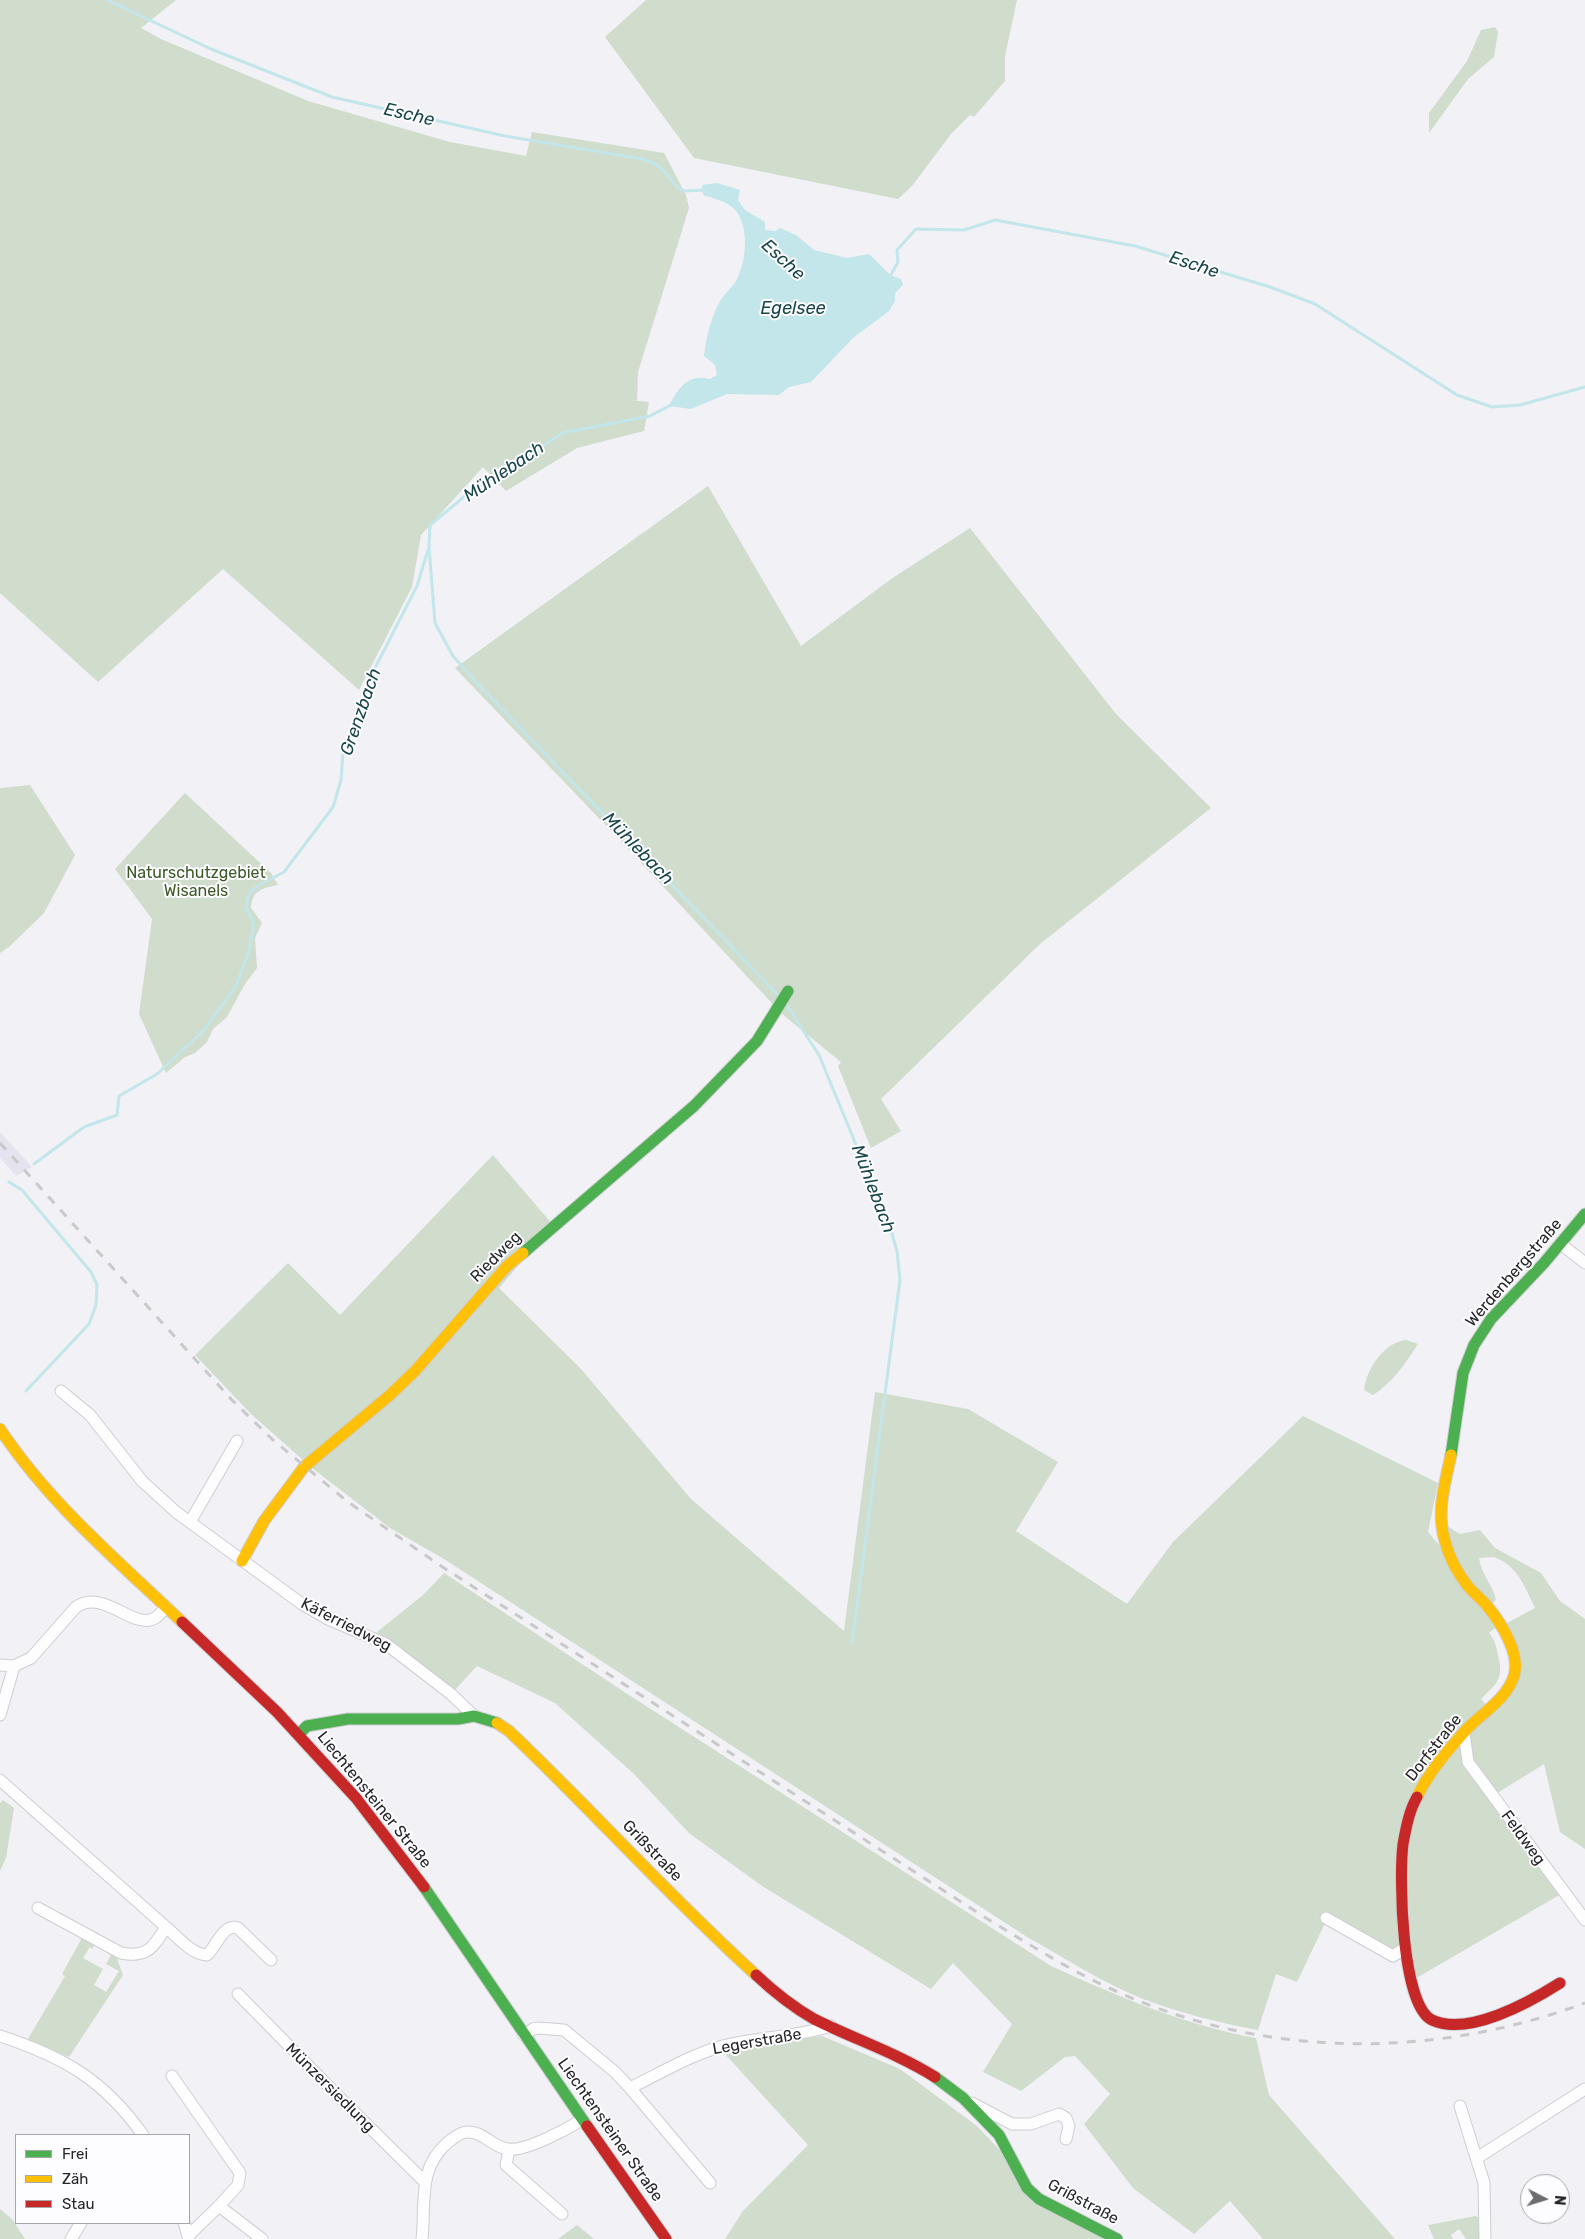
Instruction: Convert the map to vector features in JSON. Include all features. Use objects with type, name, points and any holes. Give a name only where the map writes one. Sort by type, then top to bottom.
[{"type":"street","name":"Riedweg","points":[[242,1561],[269,1514],[304,1467],[415,1371],[506,1266],[694,1106],[737,1064],[757,1041],[784,997]]},
{"type":"street","name":"Werdenbergstraße","points":[[1443,1532],[1440,1515],[1458,1422],[1463,1371],[1471,1350],[1484,1327],[1562,1245],[1585,1214]]},
{"type":"street","points":[[1562,1245],[1585,1263]]},
{"type":"street","name":"Käferriedweg","points":[[61,1391],[90,1415],[142,1481],[190,1522],[308,1607],[386,1644],[451,1694],[474,1716]]},
{"type":"street","name":"Liechtensteiner Straße","points":[[0,1429],[20,1459],[100,1546],[167,1607],[299,1734],[341,1781],[399,1852],[438,1906],[524,2036],[666,2239]]},
{"type":"street","points":[[190,1522],[237,1441]]},
{"type":"street","name":"Dorfstraße","points":[[1443,1532],[1446,1549],[1466,1584],[1488,1607],[1496,1619],[1512,1652],[1516,1672],[1510,1687],[1446,1753],[1420,1791],[1410,1815],[1401,1886],[1406,1948],[1414,1994],[1422,2014],[1430,2021],[1453,2024],[1483,2021],[1498,2017],[1523,2006],[1560,1983]]},
{"type":"street","points":[[0,1664],[14,1666],[31,1658],[76,1607],[85,1601],[95,1601],[142,1620],[155,1618],[167,1607]]},
{"type":"street","points":[[0,1715],[14,1666]]},
{"type":"street","name":"Grißstraße","points":[[299,1734],[307,1726],[348,1719],[458,1719],[474,1716],[496,1722],[509,1731],[581,1800],[630,1853],[737,1960],[774,1992],[813,2018],[901,2058],[933,2076],[963,2098],[1012,2124],[1031,2124],[1059,2114],[1066,2118],[1069,2126],[1066,2139]]},
{"type":"street","name":"Feldweg","points":[[1464,1733],[1468,1762],[1585,1920]]},
{"type":"street","points":[[1446,1753],[1466,1753]]},
{"type":"street","points":[[0,1780],[200,1955],[207,1955],[227,1928],[232,1926],[238,1928],[271,1960]]},
{"type":"street","points":[[38,1908],[120,1953],[132,1955],[145,1953],[154,1946],[166,1927]]},
{"type":"street","points":[[1326,1918],[1393,1956],[1406,1948]]},
{"type":"street","name":"Münzersiedlung","points":[[238,1994],[424,2181]]},
{"type":"street","name":"Legerstraße","points":[[630,2088],[707,2051],[732,2044],[812,2032],[831,2026]]},
{"type":"street","points":[[524,2036],[533,2029],[538,2028],[564,2030],[615,2072],[710,2183]]},
{"type":"street","points":[[0,2036],[65,2062],[81,2072],[111,2096],[142,2134]]},
{"type":"street","points":[[172,2076],[240,2174],[238,2185],[188,2238]]},
{"type":"street","points":[[1477,2158],[1585,2089]]},
{"type":"street","name":"Grißstraße","points":[[963,2098],[998,2135],[1027,2188],[1039,2199],[1117,2239]]},
{"type":"street","points":[[1460,2106],[1484,2183],[1485,2239]]},
{"type":"street","points":[[422,2239],[424,2181],[433,2158],[451,2139],[464,2132],[478,2133],[509,2150],[550,2137],[582,2120]]},
{"type":"street","points":[[509,2150],[506,2165],[562,2214]]},
{"type":"street","points":[[220,2206],[262,2239]]},
{"type":"street","points":[[71,2239],[80,2224]]},
{"type":"street","points":[[184,2224],[188,2238]]},
{"type":"shaded area","points":[[0,1132],[32,1167],[16,1176],[0,1158]]},
{"type":"green space","points":[[0,0],[176,0],[141,28],[161,39],[308,101],[450,142],[526,156],[532,132],[664,153],[686,195],[689,208],[638,372],[637,401],[649,402],[644,431],[577,448],[506,491],[483,467],[421,535],[412,587],[359,690],[223,569],[98,682],[0,593]]},
{"type":"green space","points":[[646,0],[1017,0],[1005,56],[1005,81],[974,117],[970,115],[951,134],[912,186],[898,199],[694,158],[605,37]]},
{"type":"green space","points":[[1495,27],[1498,32],[1494,57],[1468,79],[1429,133],[1429,113],[1467,61],[1481,30]]},
{"type":"green space","points":[[708,486],[801,646],[891,579],[970,528],[1116,714],[1211,808],[1040,944],[881,1099],[901,1131],[871,1148],[838,1066],[841,1062],[782,1014],[615,835],[455,668]]},
{"type":"green space","points":[[30,785],[75,855],[44,913],[10,946],[0,953],[0,788]]},
{"type":"green space","name":"Naturschutzgebiet Wisanels","points":[[185,793],[271,873],[278,885],[259,891],[252,902],[251,908],[262,923],[255,938],[257,968],[245,984],[227,1017],[213,1029],[207,1042],[195,1053],[185,1057],[166,1073],[139,1014],[152,919],[115,869]]},
{"type":"green space","points":[[493,1155],[553,1225],[499,1288],[581,1369],[691,1499],[844,1631],[875,1392],[968,1409],[1058,1462],[1016,1531],[1127,1604],[1173,1542],[1303,1416],[1438,1483],[1428,1532],[1439,1545],[1447,1526],[1460,1534],[1480,1530],[1495,1548],[1541,1573],[1560,1601],[1585,1619],[1585,1849],[1560,1832],[1544,1764],[1491,1797],[1561,1894],[1413,1980],[1406,1950],[1393,1955],[1327,1919],[1297,1982],[1276,1974],[1258,2030],[1171,2009],[1128,1993],[1027,1937],[444,1559],[390,1528],[312,1468],[251,1414],[195,1355],[288,1263],[340,1315]],"holes":[[[1494,1557],[1509,1565],[1519,1578],[1535,1608],[1507,1623],[1512,1688],[1486,1705],[1481,1699],[1498,1680],[1500,1663],[1496,1646],[1489,1633],[1495,1628],[1488,1607],[1496,1600],[1479,1558]]]},
{"type":"green space","points":[[1406,1340],[1418,1344],[1398,1372],[1373,1395],[1364,1390],[1368,1374],[1378,1358],[1390,1346]]},
{"type":"green space","points":[[444,1573],[629,1695],[1051,1966],[1151,2008],[1203,2025],[1256,2038],[1269,2095],[1395,2239],[1263,2239],[1230,2201],[1194,2234],[1133,2188],[1084,2124],[1110,2094],[1075,2056],[1065,2057],[1021,2091],[983,2072],[1012,2024],[953,1963],[931,1989],[762,1886],[689,1833],[634,1774],[555,1703],[477,1666],[453,1692],[377,1632],[423,1595]]},
{"type":"green space","points":[[3,1800],[14,1808],[6,1858],[0,1871],[0,1803]]},
{"type":"green space","points":[[83,1936],[95,1943],[83,1958],[103,1969],[94,1985],[106,1992],[119,1971],[106,1964],[113,1951],[123,1975],[69,2057],[28,2039],[65,1976],[62,1974]]},
{"type":"green space","points":[[822,2036],[900,2069],[977,2126],[1011,2162],[1026,2188],[1116,2239],[725,2239],[743,2211],[808,2145],[724,2053],[764,2044]]},
{"type":"green space","points":[[0,2209],[12,2219],[25,2239],[0,2239]]},
{"type":"green space","points":[[1476,2216],[1481,2219],[1481,2239],[1466,2239],[1459,2229],[1451,2235],[1453,2239],[1434,2239],[1428,2225]]},
{"type":"green space","points":[[577,2225],[594,2239],[558,2239]]},
{"type":"water","name":"Egelsee","points":[[717,183],[740,190],[738,200],[745,210],[765,222],[765,230],[775,231],[780,228],[796,235],[814,250],[847,258],[869,254],[890,275],[901,279],[903,285],[895,293],[895,301],[889,311],[853,338],[811,382],[789,387],[779,395],[727,394],[691,409],[669,406],[676,393],[685,383],[696,378],[710,379],[717,375],[715,365],[704,356],[708,335],[717,307],[737,279],[743,262],[745,252],[744,231],[738,214],[726,203],[703,195],[702,185]]},
{"type":"waterway","name":"Esche","points":[[107,0],[211,49],[332,97],[505,136],[643,159],[656,164],[676,186],[684,191],[707,190]]},
{"type":"waterway","name":"Esche","points":[[889,278],[898,262],[897,250],[916,229],[964,230],[995,220],[1135,246],[1270,287],[1315,304],[1457,395],[1492,407],[1520,405],[1585,387]]},
{"type":"waterway","name":"Mühlebach","points":[[671,405],[650,416],[562,433],[503,473],[471,491],[430,525],[429,547],[435,623],[453,656],[476,682],[779,996]]},
{"type":"waterway","name":"Grenzbach","points":[[34,1164],[84,1127],[117,1115],[119,1096],[157,1074],[204,1030],[236,986],[249,951],[254,924],[246,907],[249,893],[259,885],[284,872],[333,807],[341,780],[343,753],[375,668],[417,586],[428,550]]},
{"type":"waterway","name":"Mühlebach","points":[[786,1004],[819,1055],[890,1227],[897,1251],[900,1280],[852,1643]]},
{"type":"waterway","points":[[9,1182],[22,1190],[91,1272],[97,1285],[96,1305],[89,1324],[26,1391]]},
{"type":"railway","points":[[0,1143],[231,1399],[273,1440],[348,1502],[441,1566],[986,1918],[1067,1967],[1118,1992],[1174,2014],[1232,2030],[1291,2040],[1350,2044],[1410,2042],[1469,2034],[1528,2021],[1585,2003]]},
{"type":"traffic: fast","points":[[523,1253],[694,1106],[757,1041],[788,991]]},
{"type":"traffic: fast","points":[[1451,1455],[1463,1373],[1474,1345],[1491,1319],[1544,1263],[1585,1214]]},
{"type":"traffic: fast","points":[[299,1734],[307,1726],[348,1719],[458,1719],[474,1716],[497,1723]]},
{"type":"traffic: fast","points":[[424,1887],[587,2126]]},
{"type":"traffic: fast","points":[[935,2077],[963,2098],[999,2135],[1027,2188],[1039,2199],[1117,2239]]},
{"type":"traffic: slow","points":[[242,1561],[264,1521],[304,1467],[390,1395],[415,1371],[507,1266],[523,1253]]},
{"type":"traffic: slow","points":[[0,1429],[19,1456],[62,1507],[182,1622]]},
{"type":"traffic: slow","points":[[1417,1797],[1433,1770],[1452,1745],[1506,1692],[1514,1676],[1515,1667],[1512,1649],[1499,1621],[1463,1580],[1447,1547],[1442,1530],[1441,1509],[1451,1455]]},
{"type":"traffic: slow","points":[[497,1723],[509,1731],[540,1761],[693,1915],[756,1975]]},
{"type":"traffic: jam","points":[[182,1622],[277,1712],[356,1798],[424,1887]]},
{"type":"traffic: jam","points":[[1417,1797],[1410,1814],[1403,1844],[1401,1883],[1404,1938],[1408,1966],[1414,1991],[1422,2009],[1432,2020],[1447,2024],[1480,2021],[1516,2008],[1560,1983]]},
{"type":"traffic: jam","points":[[756,1975],[769,1987],[814,2019],[891,2053],[935,2077]]},
{"type":"traffic: jam","points":[[587,2126],[666,2239]]}]
